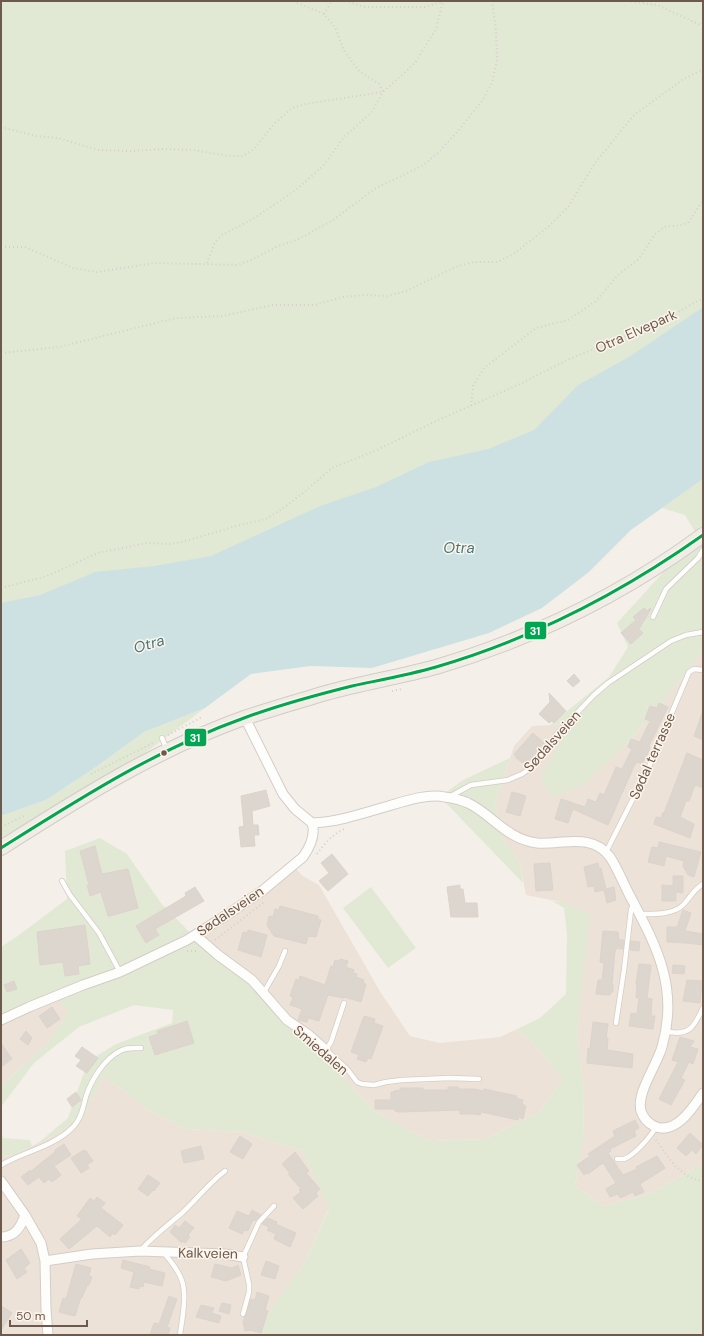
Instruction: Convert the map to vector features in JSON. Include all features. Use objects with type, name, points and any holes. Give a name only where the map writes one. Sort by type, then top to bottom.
[{"type":"main road","points":[[1,848],[94,791],[150,759],[215,730],[245,718],[326,693],[436,666],[491,649],[584,608],[651,570],[702,544]]},
{"type":"street","points":[[245,718],[283,794],[295,809],[312,823]]},
{"type":"street","name":"Sødalsveien","points":[[1,1020],[76,987],[120,972],[195,935],[262,891],[303,857],[312,840],[314,832],[312,823],[325,823],[354,817],[417,799],[442,796],[447,797]]},
{"type":"street","points":[[447,797],[468,803],[486,815],[504,830],[521,839],[537,843],[581,842],[594,844],[606,852],[614,863],[640,914],[656,950],[666,981],[668,1003],[665,1031],[659,1056],[644,1089],[641,1101],[641,1109],[644,1117],[654,1131],[667,1128],[680,1122],[693,1108],[703,1093]]},
{"type":"street","name":"Smiedalen","points":[[195,935],[218,955],[252,980],[287,1020],[309,1035],[326,1050]]},
{"type":"street","points":[[1,1181],[25,1215],[41,1243],[45,1261],[48,1335]]},
{"type":"street","points":[[1,1237],[9,1236],[14,1233],[21,1225],[25,1215]]},
{"type":"street","name":"Kalkveien","points":[[45,1261],[92,1254],[140,1251],[225,1254],[243,1257]]},
{"type":"lane","points":[[653,617],[666,589],[698,558],[702,544]]},
{"type":"lane","name":"Sødalsveien","points":[[447,797],[470,785],[508,780],[522,774],[594,695],[608,683],[671,641],[686,635],[703,632]]},
{"type":"lane","name":"Sødal terrasse","points":[[606,852],[648,769],[689,672],[694,669],[703,670]]},
{"type":"lane","points":[[162,738],[167,751]]},
{"type":"lane","points":[[62,881],[70,895],[99,933],[120,972]]},
{"type":"lane","points":[[640,914],[661,914],[677,910],[683,906],[693,891],[703,884]]},
{"type":"lane","points":[[616,1023],[631,910],[634,903]]},
{"type":"lane","points":[[264,992],[279,966],[285,951]]},
{"type":"lane","points":[[326,1050],[331,1042],[344,1003]]},
{"type":"lane","points":[[665,1031],[674,1034],[682,1033],[688,1030],[694,1026],[703,1008]]},
{"type":"lane","points":[[1,1165],[58,1138],[70,1130],[80,1117],[91,1083],[101,1068],[121,1050],[141,1048]]},
{"type":"lane","name":"Smiedalen","points":[[326,1050],[348,1070],[357,1082],[362,1084],[374,1085],[402,1080],[450,1078],[479,1079]]},
{"type":"lane","points":[[617,1159],[624,1159],[638,1149],[654,1131]]},
{"type":"lane","points":[[140,1251],[225,1171]]},
{"type":"lane","name":"Kalkveien","points":[[243,1257],[259,1222],[274,1206]]},
{"type":"lane","name":"Kalkveien","points":[[163,1252],[182,1281],[183,1300],[180,1335]]},
{"type":"lane","points":[[243,1257],[249,1284],[249,1292],[243,1314]]},
{"type":"path","points":[[293,1],[324,14],[335,27],[344,51],[360,72],[379,84],[383,92]]},
{"type":"path","points":[[324,14],[332,1]]},
{"type":"path","points":[[345,1],[365,7],[425,7],[443,2]]},
{"type":"path","points":[[1,247],[25,247],[73,268],[97,272],[155,263],[207,263],[238,265],[276,247],[299,239],[333,220],[376,188],[422,166],[438,153],[482,101],[492,83],[497,60],[496,30],[492,1]]},
{"type":"path","points":[[627,1],[657,5],[703,26]]},
{"type":"path","points":[[207,263],[215,242],[222,235],[253,219],[297,189],[323,166],[344,137],[371,113],[383,92],[414,63],[436,29],[443,2]]},
{"type":"path","points":[[1,353],[59,347],[176,318],[222,316],[273,305],[315,305],[343,297],[364,295],[386,296],[406,291],[458,266],[474,262],[497,262],[512,255],[549,226],[568,207],[595,163],[634,115],[682,80],[703,69]]},
{"type":"path","points":[[1,127],[36,136],[58,138],[98,150],[193,150],[228,156],[243,156],[254,149],[275,123],[292,108],[305,104],[383,92]]},
{"type":"path","points":[[471,406],[473,386],[484,368],[536,328],[568,320],[596,301],[618,275],[639,259],[655,234],[664,226],[682,225],[688,223],[703,200]]},
{"type":"path","name":"Otra Elvepark","points":[[1,588],[47,576],[98,553],[147,543],[170,544],[182,542],[266,519],[303,493],[332,468],[375,451],[436,421],[520,384],[567,360],[658,323],[703,298]]},
{"type":"path","points":[[90,774],[202,718]]},
{"type":"path","points":[[1,827],[26,815]]},
{"type":"path","points":[[654,1131],[674,1166],[695,1180],[703,1181]]},
{"type":"shaded area","points":[[703,646],[703,1161],[700,1165],[650,1194],[603,1206],[575,1186],[583,1140],[584,1094],[577,1033],[589,915],[561,902],[526,895],[520,864],[503,839],[495,803],[514,746],[532,726],[568,724],[626,745],[699,655]]},
{"type":"shaded area","points":[[292,865],[303,876],[319,885],[381,993],[410,1036],[440,1043],[500,1037],[515,1030],[529,1038],[563,1079],[540,1112],[486,1139],[431,1141],[378,1114],[338,1072],[191,934]]},
{"type":"shaded area","points":[[57,999],[70,1011],[48,1043],[1,1086],[1,1024]]},
{"type":"shaded area","points":[[104,1076],[150,1111],[187,1129],[243,1132],[301,1150],[329,1208],[305,1262],[270,1311],[256,1335],[1,1335],[1,1155],[13,1156],[81,1120]]},
{"type":"green space","points":[[1,1],[703,1],[703,387],[1,673]]},
{"type":"green space","points":[[703,479],[703,646],[699,655],[626,745],[580,787],[552,796],[541,779],[568,724],[550,725],[609,677],[628,647],[617,623],[697,535],[685,515],[662,508]]},
{"type":"green space","points":[[205,708],[96,790],[1,847],[1,816],[46,800],[96,767],[144,732]]},
{"type":"green space","points":[[510,758],[495,803],[503,839],[520,864],[523,883],[440,797],[463,780]]},
{"type":"green space","points":[[100,838],[127,854],[161,903],[204,947],[239,973],[297,1026],[378,1114],[431,1141],[486,1139],[540,1112],[563,1079],[529,1038],[515,1030],[540,1018],[566,994],[567,935],[564,908],[552,901],[561,902],[590,914],[577,1033],[584,1094],[583,1140],[575,1186],[603,1206],[650,1194],[700,1165],[703,1161],[703,1335],[256,1335],[270,1311],[305,1262],[329,1209],[309,1164],[301,1150],[243,1132],[187,1129],[150,1111],[104,1076],[81,1120],[37,1144],[68,1118],[88,1061],[116,1044],[172,1023],[173,1010],[134,1005],[79,1027],[34,1063],[1,1107],[1,1086],[48,1043],[69,1011],[57,999],[1,1024],[1,947],[67,899],[65,851]]},
{"type":"green space","points":[[371,887],[416,948],[388,968],[343,908]]},
{"type":"green space","points":[[1,1127],[3,1138],[30,1140],[32,1146],[13,1156],[1,1155]]},
{"type":"water","name":"Otra","points":[[703,307],[703,479],[631,530],[589,572],[542,608],[489,633],[372,668],[311,666],[251,674],[205,708],[144,732],[96,767],[46,800],[1,816],[1,603],[40,595],[95,572],[154,566],[211,556],[320,506],[376,487],[429,462],[488,449],[534,430],[578,385],[629,357]]},
{"type":"building","points":[[644,608],[647,611],[650,608],[651,609],[639,629],[643,633],[631,644],[621,633],[636,620],[633,617]]},
{"type":"building","points":[[574,674],[580,681],[573,687],[567,681]]},
{"type":"building","points":[[549,693],[566,711],[554,723],[552,721],[549,723],[539,714],[550,702]]},
{"type":"building","points":[[659,703],[668,707],[649,746],[650,748],[645,759],[642,764],[637,762],[635,764],[608,825],[573,809],[568,823],[555,819],[561,799],[585,807],[588,799],[596,802],[600,793],[604,795],[616,767],[622,769],[632,749],[628,747],[631,739],[640,742],[650,721],[645,719],[650,706],[657,708]]},
{"type":"building","points":[[702,713],[703,714],[703,740],[694,736]]},
{"type":"building","points":[[533,733],[544,743],[526,765],[516,758],[514,754]]},
{"type":"building","points":[[687,753],[703,760],[703,788],[695,785],[689,801],[686,801],[680,817],[694,824],[690,838],[654,824],[656,817],[661,818],[663,812],[664,813]]},
{"type":"building","points":[[266,790],[270,806],[252,811],[253,825],[258,825],[259,835],[254,835],[255,846],[241,847],[239,827],[244,826],[241,796]]},
{"type":"building","points":[[512,792],[526,796],[520,816],[506,812]]},
{"type":"building","points":[[659,842],[701,852],[694,877],[688,875],[683,866],[684,861],[666,856],[664,866],[648,862],[652,847],[658,848]]},
{"type":"building","points":[[95,846],[102,874],[128,869],[138,908],[108,916],[101,892],[90,896],[87,885],[89,885],[80,851]]},
{"type":"building","points":[[332,854],[348,874],[328,891],[319,881],[329,873],[321,863]]},
{"type":"building","points":[[550,863],[553,890],[536,891],[534,864]]},
{"type":"building","points":[[598,863],[599,868],[601,868],[606,889],[614,887],[616,900],[607,903],[604,890],[595,892],[594,886],[588,887],[584,867]]},
{"type":"building","points":[[673,876],[683,876],[683,893],[676,892],[676,901],[662,901],[662,885],[673,886]]},
{"type":"building","points":[[460,885],[460,889],[463,889],[465,903],[477,903],[478,917],[451,917],[447,887]]},
{"type":"building","points":[[195,887],[204,901],[155,929],[159,935],[146,943],[136,926],[186,896],[185,893]]},
{"type":"building","points":[[280,906],[318,916],[318,919],[321,920],[316,937],[308,936],[306,944],[274,936],[267,925],[269,916],[273,917],[275,909],[279,910]]},
{"type":"building","points":[[683,910],[691,913],[685,931],[703,934],[703,945],[667,942],[667,927],[677,927]]},
{"type":"building","points":[[85,925],[90,964],[78,966],[79,974],[65,976],[63,962],[40,965],[37,932]]},
{"type":"building","points":[[248,930],[267,935],[261,957],[238,950],[243,932],[247,933]]},
{"type":"building","points":[[603,931],[618,932],[619,940],[624,940],[623,949],[617,948],[615,951],[612,984],[613,992],[611,992],[610,995],[596,994],[598,980],[602,980],[604,963],[600,962]]},
{"type":"building","points":[[631,941],[640,942],[639,951],[630,950]]},
{"type":"building","points":[[340,959],[348,961],[346,967],[354,970],[353,973],[357,974],[356,977],[364,980],[363,983],[366,984],[361,1002],[344,997],[328,995],[319,1021],[308,1018],[307,1022],[298,1020],[302,1009],[290,1005],[293,997],[290,996],[296,979],[299,980],[300,976],[325,985],[331,966],[333,967],[335,960],[339,961]]},
{"type":"building","points":[[639,964],[651,965],[647,998],[652,999],[651,1016],[655,1016],[653,1029],[629,1026],[631,1013],[637,1014],[639,998],[636,998],[636,984]]},
{"type":"building","points":[[673,965],[685,966],[684,974],[672,973]]},
{"type":"building","points":[[687,980],[702,981],[700,1003],[683,1001]]},
{"type":"building","points":[[14,981],[17,989],[7,992],[4,985]]},
{"type":"building","points":[[52,1007],[60,1019],[47,1028],[39,1016]]},
{"type":"building","points":[[364,1016],[375,1019],[374,1023],[383,1026],[371,1059],[368,1058],[366,1062],[357,1059],[359,1055],[351,1052]]},
{"type":"building","points":[[187,1021],[194,1043],[155,1055],[149,1037],[158,1034],[157,1031]]},
{"type":"building","points":[[593,1022],[608,1024],[606,1038],[608,1038],[607,1050],[633,1054],[632,1068],[587,1063]]},
{"type":"building","points":[[26,1031],[32,1038],[28,1045],[20,1039]]},
{"type":"building","points":[[680,1037],[694,1041],[690,1047],[698,1049],[693,1064],[689,1062],[681,1078],[685,1080],[671,1105],[659,1099],[678,1062],[672,1060]]},
{"type":"building","points":[[1,1043],[12,1059],[1,1067]]},
{"type":"building","points":[[82,1047],[98,1058],[87,1073],[76,1066],[81,1060],[75,1056]]},
{"type":"building","points":[[448,1087],[483,1091],[484,1089],[517,1096],[516,1098],[523,1100],[522,1104],[526,1106],[523,1119],[519,1117],[518,1120],[481,1112],[480,1115],[460,1114],[460,1110],[399,1112],[395,1111],[395,1109],[375,1109],[375,1100],[391,1100],[391,1092],[401,1090],[400,1088],[448,1090]]},
{"type":"building","points":[[76,1092],[81,1100],[72,1107],[67,1099]]},
{"type":"building","points":[[635,1120],[639,1128],[634,1131],[636,1136],[610,1149],[611,1151],[608,1153],[623,1175],[637,1169],[636,1167],[657,1156],[665,1168],[640,1184],[644,1192],[635,1196],[633,1192],[620,1198],[618,1194],[610,1197],[606,1189],[616,1183],[603,1163],[588,1174],[587,1173],[584,1175],[577,1165],[590,1156],[588,1154],[615,1136],[613,1131]]},
{"type":"building","points":[[690,1133],[703,1145],[696,1154],[692,1150],[686,1156],[677,1148]]},
{"type":"building","points":[[240,1136],[252,1144],[243,1159],[230,1152]]},
{"type":"building","points":[[64,1144],[71,1155],[54,1166],[61,1175],[52,1182],[49,1179],[44,1183],[39,1177],[28,1185],[21,1177],[30,1170],[30,1172]]},
{"type":"building","points":[[201,1146],[204,1159],[184,1163],[181,1151]]},
{"type":"building","points":[[84,1150],[93,1161],[87,1165],[89,1168],[81,1173],[71,1158]]},
{"type":"building","points":[[295,1152],[309,1171],[306,1173],[320,1189],[316,1193],[318,1196],[303,1209],[293,1198],[301,1192],[299,1190],[301,1189],[288,1174],[290,1173],[282,1164]]},
{"type":"building","points":[[148,1175],[160,1183],[148,1196],[138,1189]]},
{"type":"building","points":[[97,1197],[105,1203],[101,1208],[123,1225],[115,1235],[113,1233],[110,1237],[97,1226],[69,1249],[60,1239],[82,1219],[77,1216],[90,1198],[94,1201]]},
{"type":"building","points":[[252,1210],[261,1215],[255,1221],[253,1220],[248,1231],[245,1230],[242,1234],[229,1228],[237,1211],[249,1216]]},
{"type":"building","points":[[268,1218],[277,1222],[276,1224],[296,1233],[290,1247],[274,1239],[276,1234],[267,1230],[269,1227],[262,1224]]},
{"type":"building","points":[[185,1221],[194,1228],[188,1235],[190,1237],[185,1243],[182,1240],[182,1243],[170,1232],[175,1225],[179,1228]]},
{"type":"building","points":[[21,1249],[30,1263],[24,1268],[27,1272],[17,1279],[6,1260]]},
{"type":"building","points":[[123,1260],[150,1267],[149,1269],[165,1273],[162,1286],[144,1282],[143,1287],[139,1286],[139,1289],[130,1287],[134,1272],[121,1268]]},
{"type":"building","points":[[266,1261],[279,1266],[275,1279],[261,1275]]},
{"type":"building","points":[[76,1264],[91,1268],[89,1276],[92,1277],[82,1298],[81,1297],[75,1316],[59,1312],[63,1298],[66,1299]]},
{"type":"building","points":[[215,1264],[232,1268],[238,1265],[241,1275],[226,1281],[211,1277]]},
{"type":"building","points":[[257,1292],[269,1296],[265,1310],[268,1311],[261,1333],[251,1330],[245,1331],[243,1322],[251,1299],[255,1300]]},
{"type":"building","points":[[169,1296],[177,1299],[167,1327],[170,1328],[168,1335],[150,1335],[154,1323],[159,1324]]},
{"type":"building","points":[[222,1303],[231,1305],[229,1314],[219,1311]]},
{"type":"building","points":[[201,1305],[214,1308],[212,1313],[221,1316],[219,1323],[196,1317]]},
{"type":"building","points":[[1,1306],[12,1313],[1,1330]]},
{"type":"transit line","name":"31","points":[[1,848],[119,776],[180,744],[212,730],[284,705],[352,686],[436,667],[507,643],[608,595],[672,556],[703,535]]}]
